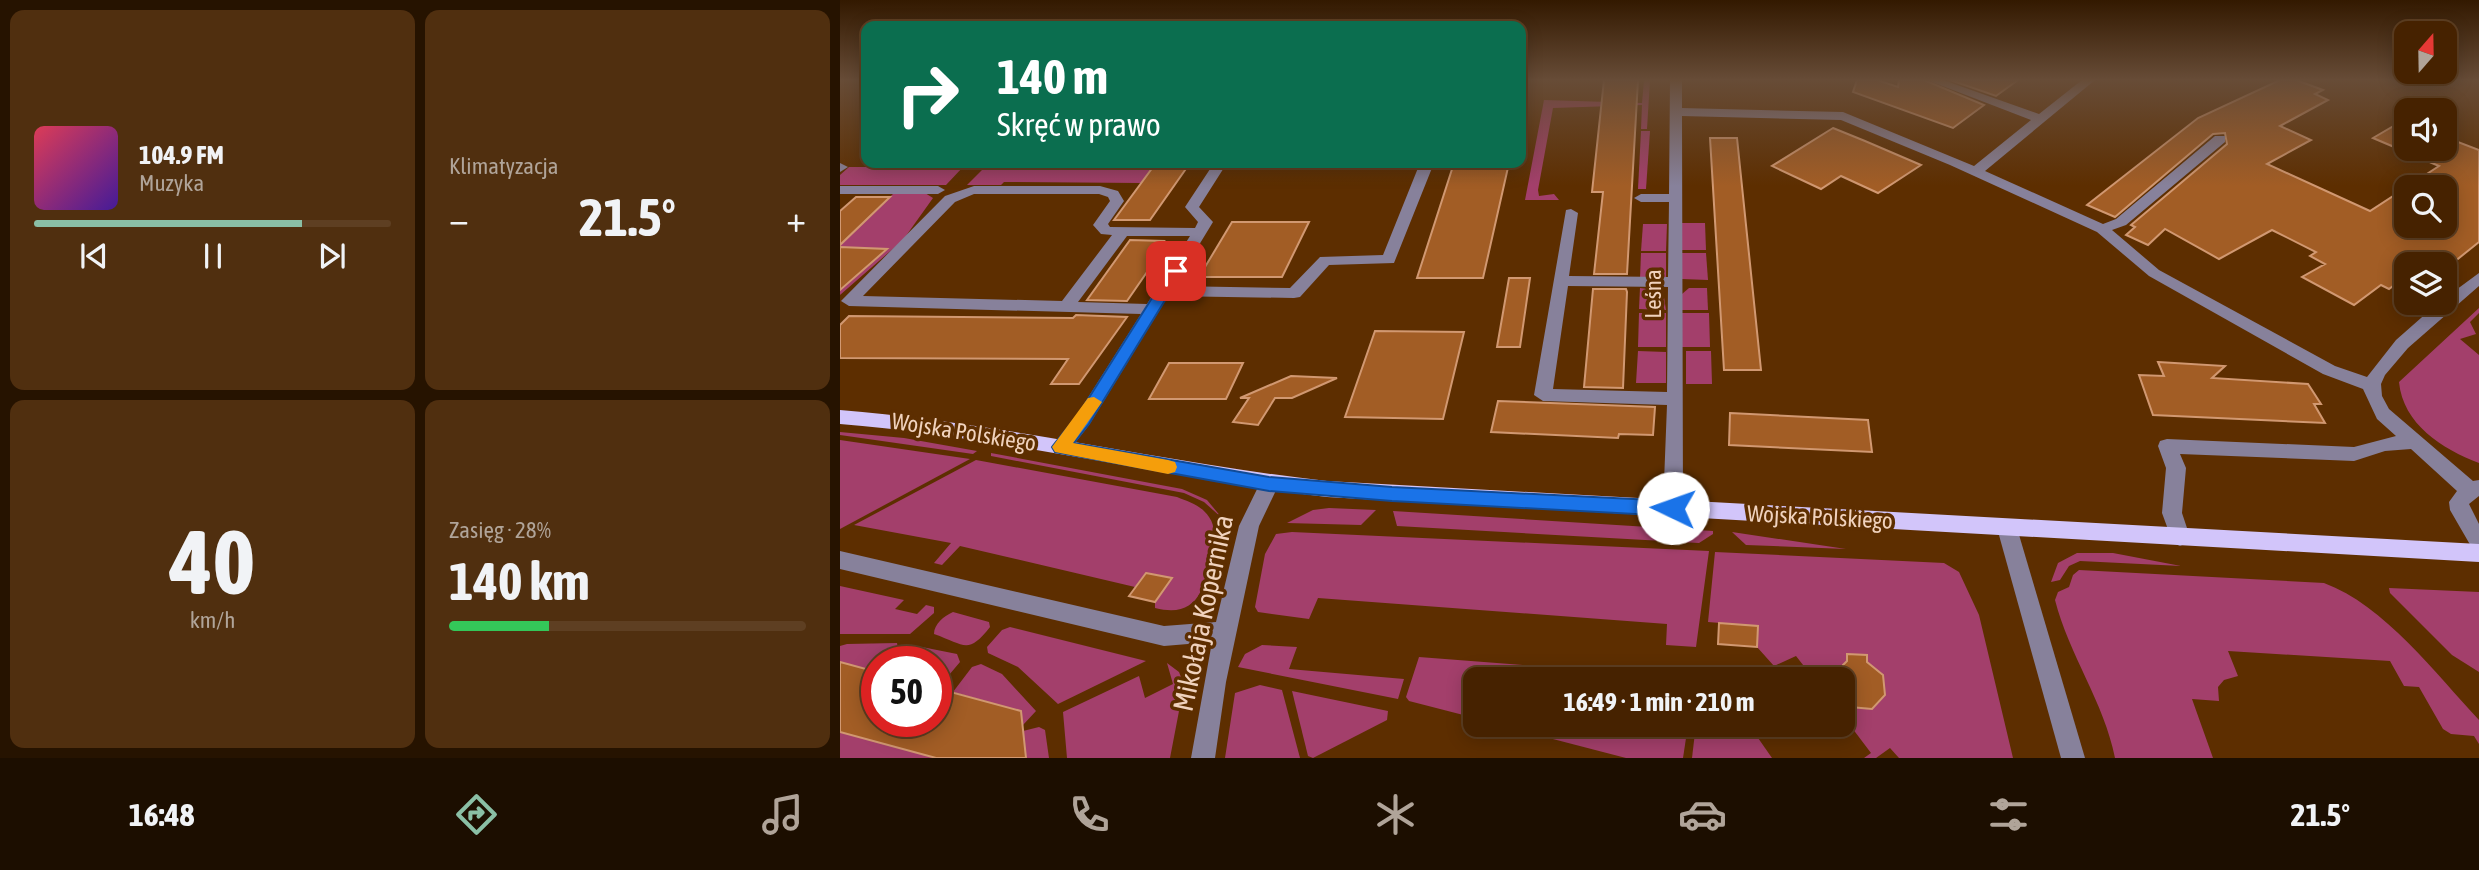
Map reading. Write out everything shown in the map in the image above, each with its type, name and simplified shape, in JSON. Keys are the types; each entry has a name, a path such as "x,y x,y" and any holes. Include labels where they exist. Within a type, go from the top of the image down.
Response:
{"main road":[{"name":"Wojska Polskiego","path":"840,417 909,422 1269,484 1392,494 2479,553"}],"street":[{"name":"Leśna","path":"1673,508 1676,399 1676,115"},
{"path":"1817,115 1843,116 1976,171 2102,229 2154,273 2329,370 2372,385"},
{"path":"2030,115 2040,119"},
{"path":"1976,171 2045,115"},
{"path":"2102,229 2121,222 2220,139"},
{"path":"1061,447 1083,420 1206,222 1192,207 1217,168"},
{"path":"1164,291 1294,292 1325,260 1389,260 1425,168"},
{"path":"840,190 939,190"},
{"path":"845,303 950,199 974,190 1100,190 1113,194 1117,201 1100,226 1106,231 1199,232"},
{"path":"1641,198 1676,198"},
{"path":"1571,213 1544,396 1676,399"},
{"path":"1066,307 1123,231"},
{"path":"2479,278 2382,363 2372,385 2377,405 2383,414 2413,442 2474,489 2459,502 2460,510 2479,542"},
{"path":"1561,281 1676,282"},
{"path":"845,303 1153,309"},
{"path":"2180,537 2172,513 2176,468 2167,446 2354,454 2385,444 2413,442"},
{"name":"Mikołaja Kopernika","path":"1203,758 1214,682 1249,526 1269,484"},
{"path":"2007,528 2021,589 2052,680 2073,758"},
{"path":"840,560 1164,636 1227,631"}],"shaded area":[{"path":"1541,115 1552,115 1538,190 1539,196 1554,194 1559,200 1525,200"},
{"path":"1642,115 1648,115 1647,129 1641,129"},
{"path":"1641,131 1650,131 1646,189 1638,189"},
{"path":"849,167 962,168 946,185 840,185 840,175"},
{"path":"984,168 1152,168 1141,183 1004,182 1001,185 967,185"},
{"path":"894,193 925,193 933,198 903,240 840,295 840,223 863,223"},
{"path":"1680,223 1705,223 1706,250 1681,250"},
{"path":"1643,224 1667,224 1666,251 1641,251"},
{"path":"1641,253 1666,253 1666,279 1640,279"},
{"path":"1681,253 1706,253 1708,280 1682,279"},
{"path":"1640,288 1663,291 1666,310 1639,309"},
{"path":"1689,288 1707,288 1708,310 1682,310 1682,294"},
{"path":"2479,308 2479,313 2470,322 2476,334 2460,339 2479,355 2479,463 2438,442 2416,422 2402,397 2399,382"},
{"path":"1639,313 1666,313 1666,347 1638,347"},
{"path":"1682,313 1709,313 1710,347 1682,347"},
{"path":"1638,351 1666,352 1666,383 1636,383"},
{"path":"1686,351 1711,351 1712,384 1686,384"},
{"path":"840,432 904,438 977,451 973,454 840,435"},
{"path":"840,440 970,459 840,529"},
{"path":"991,453 1182,489 1207,500 1222,518 1204,502 1184,493 991,456"},
{"path":"976,460 1177,497 1199,507 1211,521 1214,535 1206,578 1197,598 1181,609 1155,608 1155,602 1171,578 1146,573 1135,587 960,546 942,565 934,563 951,543 854,525"},
{"path":"1313,510 1376,510 1361,525 1287,523"},
{"path":"1393,511 1713,531 1713,534 1699,543 1397,526"},
{"path":"1292,532 1709,551 1696,647 1666,645 1667,624 1318,598 1309,619 1258,612 1255,607 1265,554 1276,534"},
{"path":"1732,532 1846,549 1746,545"},
{"path":"1715,552 1944,563 1959,572 1979,615 2013,758 1899,758 1890,748 1876,758 1864,758 1871,753 1855,732 1855,667 1805,667 1796,656 1774,666 1757,647 1757,626 1708,622"},
{"path":"2077,553 2113,553 2181,566 2080,561 2069,566 2060,580 2051,582 2058,563"},
{"path":"2079,570 2324,583 2367,607 2408,642 2479,720 2479,744 2474,736 2451,734 2443,729 2419,687 2404,686 2390,661 2228,651 2238,676 2224,680 2218,687 2219,701 2192,699 2213,758 2115,758 2103,717 2069,640 2055,600 2058,592 2069,587 2073,575"},
{"path":"840,586 904,600 895,609 917,614 926,605 934,607 934,613 910,634 840,634"},
{"path":"2389,588 2479,592 2479,672 2452,655 2390,593"},
{"path":"953,612 989,622 990,627 983,636 965,645 934,634 940,621"},
{"path":"1010,627 1146,661 1058,704 1018,667 988,653 987,647 1002,630"},
{"path":"897,643 898,646 861,646 861,668 840,662 840,646"},
{"path":"1262,645 1297,647 1289,669 1404,679 1398,699 1238,667 1245,654"},
{"path":"952,653 957,654 960,662 952,671"},
{"path":"1419,657 1534,666 1463,667 1463,715 1409,701 1406,697"},
{"path":"1167,663 1179,672 1184,685 1170,758 1067,758 1063,712 1139,676 1145,698 1173,684"},
{"path":"981,664 1002,674 1036,711 1023,725 986,739 1010,708 953,692 972,667"},
{"path":"1260,685 1282,690 1300,758 1225,758 1235,693"},
{"path":"1292,691 1388,711 1387,720 1313,758 1308,756"},
{"path":"1039,727 1045,730 1049,758 1026,758 1023,731"},
{"path":"840,732 935,758 840,758"},
{"path":"1545,737 1686,737 1683,758 1626,758"},
{"path":"1694,737 1757,737 1772,758 1692,758"}],"building":[{"path":"1600,115 1636,115 1627,274 1594,274 1603,192 1592,192"},
{"path":"1918,115 1970,115 1953,128"},
{"path":"2204,115 2300,115 2280,126 2311,140 2267,164 2370,211 2394,196 2394,238 2457,238 2457,175 2425,175 2439,166 2427,161 2457,161 2457,142 2479,150 2479,242 2457,260 2457,252 2394,252 2394,285 2389,289 2381,285 2354,305 2302,277 2325,264 2310,256 2316,252 2272,230 2219,259 2165,229 2148,245 2126,235 2135,227 2131,225 2227,144 2225,133 2213,134 2115,217 2087,205"},
{"path":"2394,126 2394,147 2373,138"},
{"path":"1833,128 1921,165 1878,193 1841,176 1821,189 1772,166"},
{"path":"1710,138 1737,138 1761,370 1724,370"},
{"path":"1152,168 1186,168 1150,220 1114,220"},
{"path":"1452,168 1508,168 1483,278 1417,278"},
{"path":"856,197 890,197 840,245 840,211"},
{"path":"1232,222 1309,222 1282,277 1199,277"},
{"path":"1130,240 1164,241 1161,246 1165,246 1127,301 1087,300"},
{"path":"840,247 887,249 840,290"},
{"path":"1509,278 1530,278 1520,347 1497,347"},
{"path":"1593,289 1626,289 1627,292 1623,388 1584,387"},
{"path":"1076,315 1127,317 1079,384 1051,384 1068,359 840,358 840,325 849,316 1073,318"},
{"path":"1375,331 1464,332 1443,419 1345,417"},
{"path":"2158,362 2225,366 2212,378 2308,384 2321,404 2314,404 2325,423 2153,415 2139,375 2164,376"},
{"path":"1169,363 1243,363 1226,399 1149,399"},
{"path":"1291,376 1337,378 1292,398 1275,398 1258,425 1233,422 1249,398 1240,398"},
{"path":"1498,401 1655,407 1653,435 1619,434 1618,438 1491,432"},
{"path":"1730,413 1868,420 1872,452 1729,445"},
{"path":"1146,573 1172,578 1155,602 1129,596"},
{"path":"1719,623 1758,626 1757,647 1718,644"},
{"path":"1847,654 1867,655 1867,662 1883,675 1885,695 1872,709 1855,707 1855,667 1843,667"},
{"path":"840,662 861,668 861,737 952,737 952,692 1021,711 1026,758 936,758 840,732"}],"slow traffic":[{"path":"1094,402 1061,447 1168,467"}],"route":[{"path":"1176,271 1083,420 1061,447 1269,484 1392,494 1673,508"}]}
